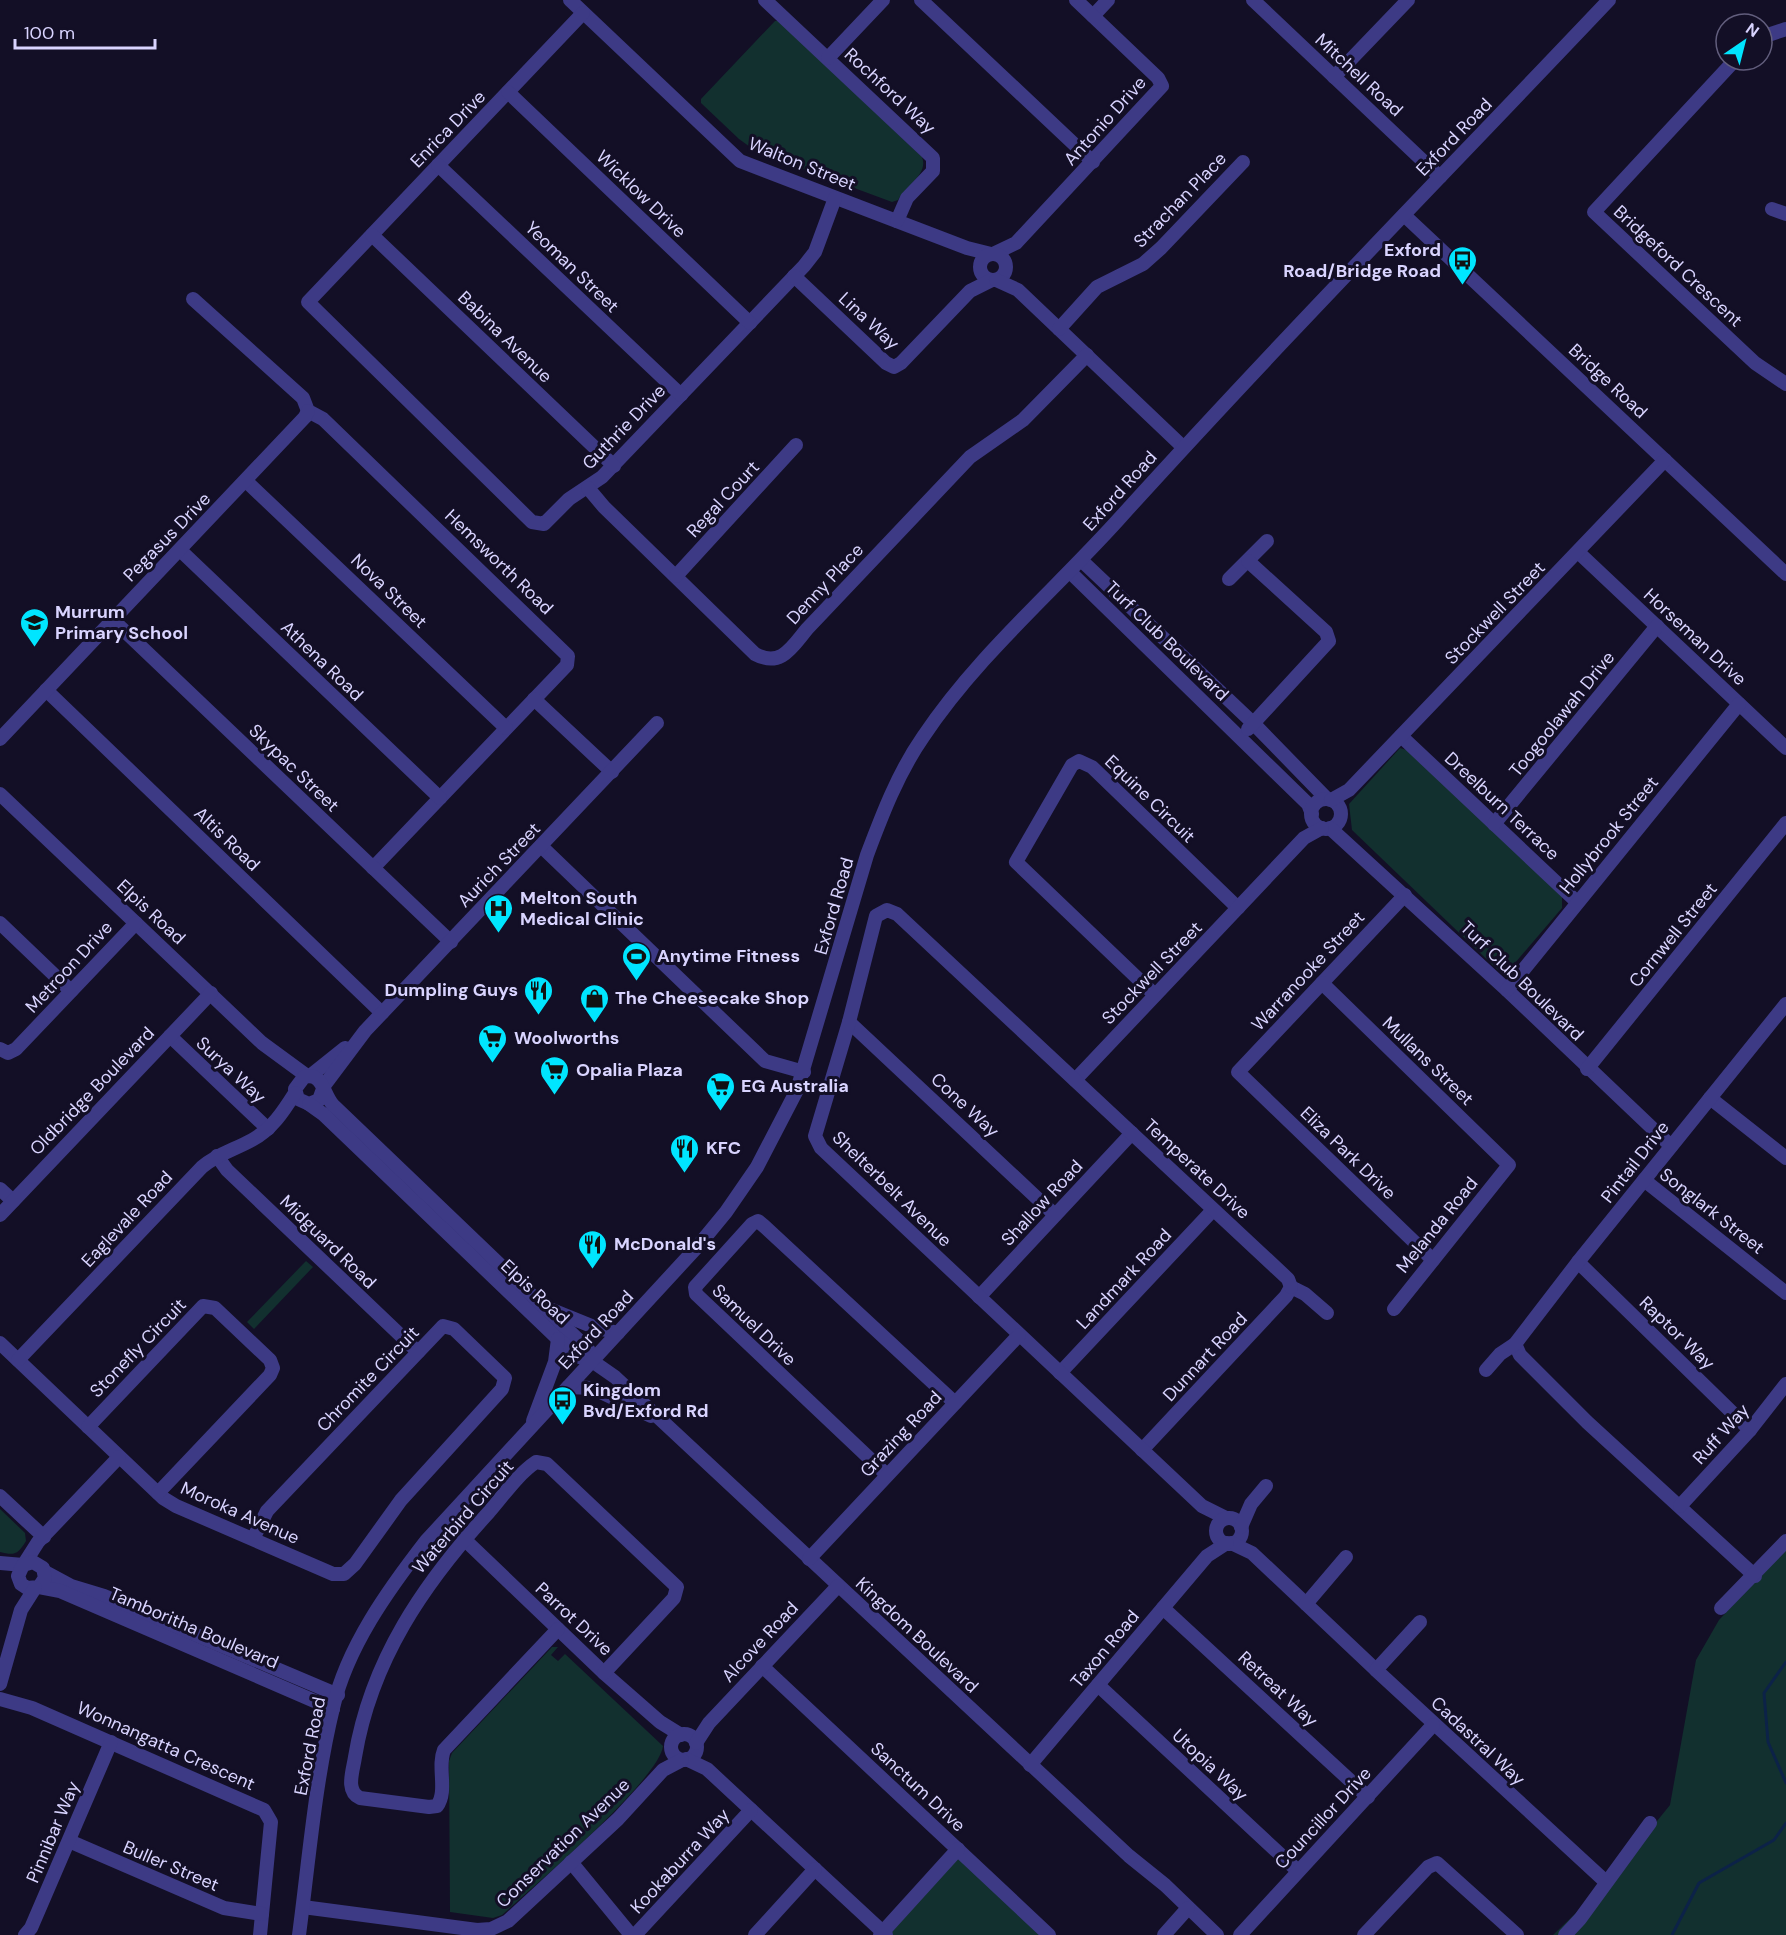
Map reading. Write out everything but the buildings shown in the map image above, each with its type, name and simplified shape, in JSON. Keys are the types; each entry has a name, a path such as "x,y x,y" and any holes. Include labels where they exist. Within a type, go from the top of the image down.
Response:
{"street":[{"name":"Walton Street","path":"570,0 740,161 967,248 993,253"},
{"name":"Rochford Way","path":"765,0 933,158 933,171 908,198 897,221"},
{"path":"828,58 883,0"},
{"path":"921,0 1093,162"},
{"name":"Antonio Drive","path":"1007,266 1016,243 1162,86 1158,78 1076,0"},
{"path":"1093,16 1108,0"},
{"name":"Mitchell Road","path":"1253,0 1440,177"},
{"path":"1334,77 1408,0"},
{"name":"Exford Road","path":"299,1935 321,1767 335,1702 362,1637 399,1576 426,1541 726,1212 779,1128 804,1072 867,855 880,820 906,766 939,714 1002,639 1082,560 1183,447 1609,0"},
{"name":"Enrica Drive","path":"338,270 583,13"},
{"name":"Bridgeford Crescent","path":"1724,72 1594,212 1755,363 1786,384"},
{"name":"Wicklow Drive","path":"508,92 750,323"},
{"name":"Strachan Place","path":"1059,329 1097,287 1143,264 1161,248 1243,162"},
{"name":"Yeoman Street","path":"438,165 681,395"},
{"name":"Guthrie Drive","path":"338,270 308,302 532,522 544,524 569,500 588,488 614,466 794,276 815,252 835,198"},
{"path":"1772,209 1786,214"},
{"name":"Bridge Road","path":"1404,215 1786,574"},
{"name":"Babina Avenue","path":"372,235 614,466"},
{"name":"Antonio Drive","path":"993,253 1016,243"},
{"path":"967,248 984,277 1018,290 1183,447"},
{"path":"980,267 983,258 993,253 1003,257 1018,290"},
{"path":"994,280 1003,276 1007,266"},
{"name":"Lina Way","path":"794,276 886,363 894,367 901,363 970,291 980,267"},
{"name":"Lina Way","path":"970,291 994,280"},
{"name":"Hemsworth Road","path":"193,299 303,398 308,411 323,419 568,656 567,665 373,868"},
{"name":"Denny Place","path":"588,488 604,507 755,654 770,660 783,657 970,457 1023,420 1087,356"},
{"name":"Pegasus Drive","path":"0,739 246,481 308,411"},
{"name":"Regal Court","path":"676,576 796,446"},
{"name":"Stockwell Street","path":"1075,1080 1304,838 1326,820 1349,790 1665,460"},
{"name":"Nova Street","path":"246,481 506,728"},
{"path":"1230,579 1267,541"},
{"name":"Athena Road","path":"180,550 440,798"},
{"name":"Horseman Drive","path":"1578,552 1786,748"},
{"name":"Turf Club Boulevard","path":"1082,560 1329,800 1326,820"},
{"path":"1240,737 1329,641 1326,632 1248,561"},
{"name":"Turf Club Boulevard","path":"1070,572 1308,804 1671,1146"},
{"name":"Skypac Street","path":"113,620 451,942"},
{"name":"Toogoolawah Drive","path":"1494,824 1657,626"},
{"name":"Altis Road","path":"46,690 382,1013"},
{"path":"534,699 612,772"},
{"name":"Hollybrook Street","path":"1507,990 1739,704"},
{"name":"Aurich Street","path":"323,1088 365,1031 657,723"},
{"name":"Dreelburn Terrace","path":"1401,736 1577,902"},
{"name":"Equine Circuit","path":"1155,995 1016,862 1072,765 1079,761 1092,767 1238,908"},
{"name":"Stockwell Street","path":"1326,820 1318,802 1329,800 1349,790"},
{"name":"Elpis Road","path":"0,794 277,1056 308,1076"},
{"name":"Cornwell Street","path":"1587,1069 1786,824"},
{"path":"541,846 765,1061 804,1072"},
{"name":"Warranooke Street","path":"1238,1072 1405,895"},
{"name":"Shelterbelt Avenue","path":"1075,1080 897,914 887,910 876,916 849,1022 815,1136 821,1148 1202,1506 1216,1531"},
{"path":"0,923 71,991"},
{"name":"Metroon Drive","path":"0,1049 8,1053 16,1049 136,923"},
{"name":"Mullans Street","path":"1322,983 1509,1164"},
{"name":"Oldbridge Boulevard","path":"0,1215 211,993"},
{"name":"Pintail Drive","path":"1486,1370 1500,1354 1515,1344 1578,1262 1786,1004"},
{"name":"Cone Way","path":"849,1022 1055,1215"},
{"name":"Aurich Street","path":"308,1076 365,1031"},
{"name":"Surya Way","path":"170,1036 272,1126"},
{"name":"Elpis Road","path":"277,1056 295,1091"},
{"name":"Eliza Park Drive","path":"1238,1072 1432,1260"},
{"path":"308,1076 318,1079 323,1088 319,1100 307,1104 298,1100 295,1091 297,1082 308,1076"},
{"name":"Temperate Drive","path":"1075,1080 1287,1279 1291,1287 1305,1294 1327,1312"},
{"name":"Elpis Road","path":"323,1088 333,1105 588,1349 592,1361"},
{"name":"Eaglevale Road","path":"272,1126 295,1091"},
{"path":"1710,1098 1786,1158"},
{"name":"Elpis Road","path":"307,1104 323,1114 558,1339 579,1357 592,1361"},
{"name":"Eaglevale Road","path":"18,1360 196,1173 217,1156 252,1140 307,1104"},
{"name":"Shallow Road","path":"978,1297 1132,1133"},
{"name":"Midguard Road","path":"217,1156 227,1170 418,1352"},
{"name":"Melanda Road","path":"1394,1309 1509,1164"},
{"name":"Songlark Street","path":"1644,1180 1786,1293"},
{"path":"0,1189 13,1201"},
{"name":"Landmark Road","path":"1060,1373 1214,1210"},
{"name":"Samuel Drive","path":"887,1475 699,1299 695,1287 758,1221 955,1403"},
{"name":"Raptor Way","path":"1578,1262 1750,1430"},
{"name":"Dunnart Road","path":"1142,1450 1286,1296 1291,1287"},
{"name":"Stonefly Circuit","path":"88,1427 207,1305 215,1308 270,1360 273,1368 270,1375 158,1493"},
{"path":"542,1306 581,1323 618,1333"},
{"name":"Chromite Circuit","path":"253,1539 267,1511 439,1329 451,1327 501,1374 504,1385 392,1512 355,1564 344,1574"},
{"name":"Grazing Road","path":"809,1559 1019,1335"},
{"path":"530,1429 555,1362 558,1339"},
{"name":"Moroka Avenue","path":"0,1343 158,1493 176,1506 333,1574 344,1574"},
{"path":"1515,1344 1520,1355 1587,1422 1755,1576"},
{"name":"Kingdom Boulevard","path":"592,1361 615,1377 1030,1765 1217,1935"},
{"name":"Ruff Way","path":"1680,1506 1750,1430 1786,1384"},
{"path":"568,1387 592,1388 661,1420"},
{"path":"0,1683 21,1610 18,1572 31,1549 120,1457"},
{"name":"Waterbird Circuit","path":"558,1629 444,1750 441,1758 441,1797 437,1806 429,1808 356,1797 351,1786 356,1749 378,1675 411,1608 464,1539 531,1465 543,1462 673,1582 677,1591 674,1598 604,1673"},
{"path":"1207,1556 1237,1540 1251,1504 1266,1486"},
{"path":"0,1496 44,1537"},
{"path":"1207,1556 1219,1522 1251,1504"},
{"name":"Shelterbelt Avenue","path":"1202,1506 1228,1518"},
{"path":"1228,1518 1235,1520 1252,1553"},
{"path":"1216,1531 1220,1540 1252,1553 1376,1670 1420,1622"},
{"path":"21,1610 37,1587 44,1582 42,1568 44,1537"},
{"name":"Parrot Drive","path":"464,1539 604,1673 660,1722 690,1740 707,1769 883,1934"},
{"path":"1721,1608 1755,1576 1786,1541"},
{"name":"Taxon Road","path":"1030,1765 1207,1556"},
{"path":"1306,1604 1346,1557"},
{"name":"Tamboritha Boulevard","path":"0,1563 33,1562 71,1586 104,1596 335,1702"},
{"name":"Tamboritha Boulevard","path":"0,1569 27,1588 37,1587 80,1599 335,1702"},
{"name":"Alcove Road","path":"690,1740 709,1723 837,1586"},
{"name":"Retreat Way","path":"1163,1608 1368,1797"},
{"name":"Sanctum Drive","path":"762,1666 1049,1935"},
{"name":"Cadastral Way","path":"1376,1670 1433,1725 1606,1882"},
{"name":"Utopia Way","path":"1098,1685 1298,1871"},
{"name":"Wonnangatta Crescent","path":"0,1699 32,1707 254,1804 268,1814 271,1822 260,1935"},
{"name":"Parrot Drive","path":"660,1722 671,1747"},
{"name":"Councillor Drive","path":"1240,1935 1433,1725"},
{"path":"675,1738 690,1740 693,1756 684,1760 675,1756 671,1747 675,1738"},
{"name":"Pinnibar Way","path":"27,1934 111,1742"},
{"name":"Conservation Avenue","path":"663,1770 671,1747"},
{"name":"Parrot Drive","path":"684,1760 707,1769"},
{"name":"Conservation Avenue","path":"303,1907 477,1930 501,1931 618,1819 663,1770 684,1760"},
{"name":"Kookaburra Way","path":"633,1935 751,1810"},
{"path":"1565,1935 1580,1919 1650,1823"},
{"name":"Buller Street","path":"69,1841 224,1908 262,1914"},
{"path":"883,1934 958,1849"},
{"path":"571,1862 633,1935"},
{"path":"1364,1935 1428,1867 1437,1863 1517,1935"},
{"path":"755,1935 815,1869"},
{"path":"1164,1935 1188,1908"}],"green space":[{"path":"775,21 779,21 922,157 922,169 898,200 892,202 757,152 739,139 701,103 701,99"},
{"path":"1400,748 1410,751 1562,895 1562,908 1509,970 1501,973 1352,830 1349,804"},
{"path":"306,1261 313,1267 254,1329 247,1322"},
{"path":"0,1509 25,1533 26,1541 16,1553 0,1552"},
{"path":"1786,1549 1786,1935 1553,1935 1606,1884 1670,1805 1696,1660 1719,1620"},
{"path":"552,1647 558,1647 551,1655 558,1661 565,1654 663,1746 656,1762 618,1807 565,1859 502,1915 493,1918 450,1912 449,1761 452,1753"},
{"path":"958,1857 1044,1935 889,1935"}],"waterway":[{"path":"1786,1662 1764,1693 1768,1742 1786,1783"},
{"path":"1672,1935 1699,1883 1774,1840 1786,1823"}],"place":[{"name":"Exford Road/Bridge Road","path":"1462,286"},
{"name":"Murrum Primary School","path":"34,648"},
{"name":"Melton South Medical Clinic","path":"499,934"},
{"name":"Anytime Fitness","path":"636,982"},
{"name":"Dumpling Guys","path":"539,1016"},
{"name":"The Cheesecake Shop","path":"594,1024"},
{"name":"Woolworths","path":"493,1064"},
{"name":"Opalia Plaza","path":"555,1096"},
{"name":"EG Australia","path":"720,1112"},
{"name":"KFC","path":"685,1174"},
{"name":"McDonald's","path":"593,1270"},
{"name":"Kingdom Bvd/Exford Rd","path":"562,1426"}]}
